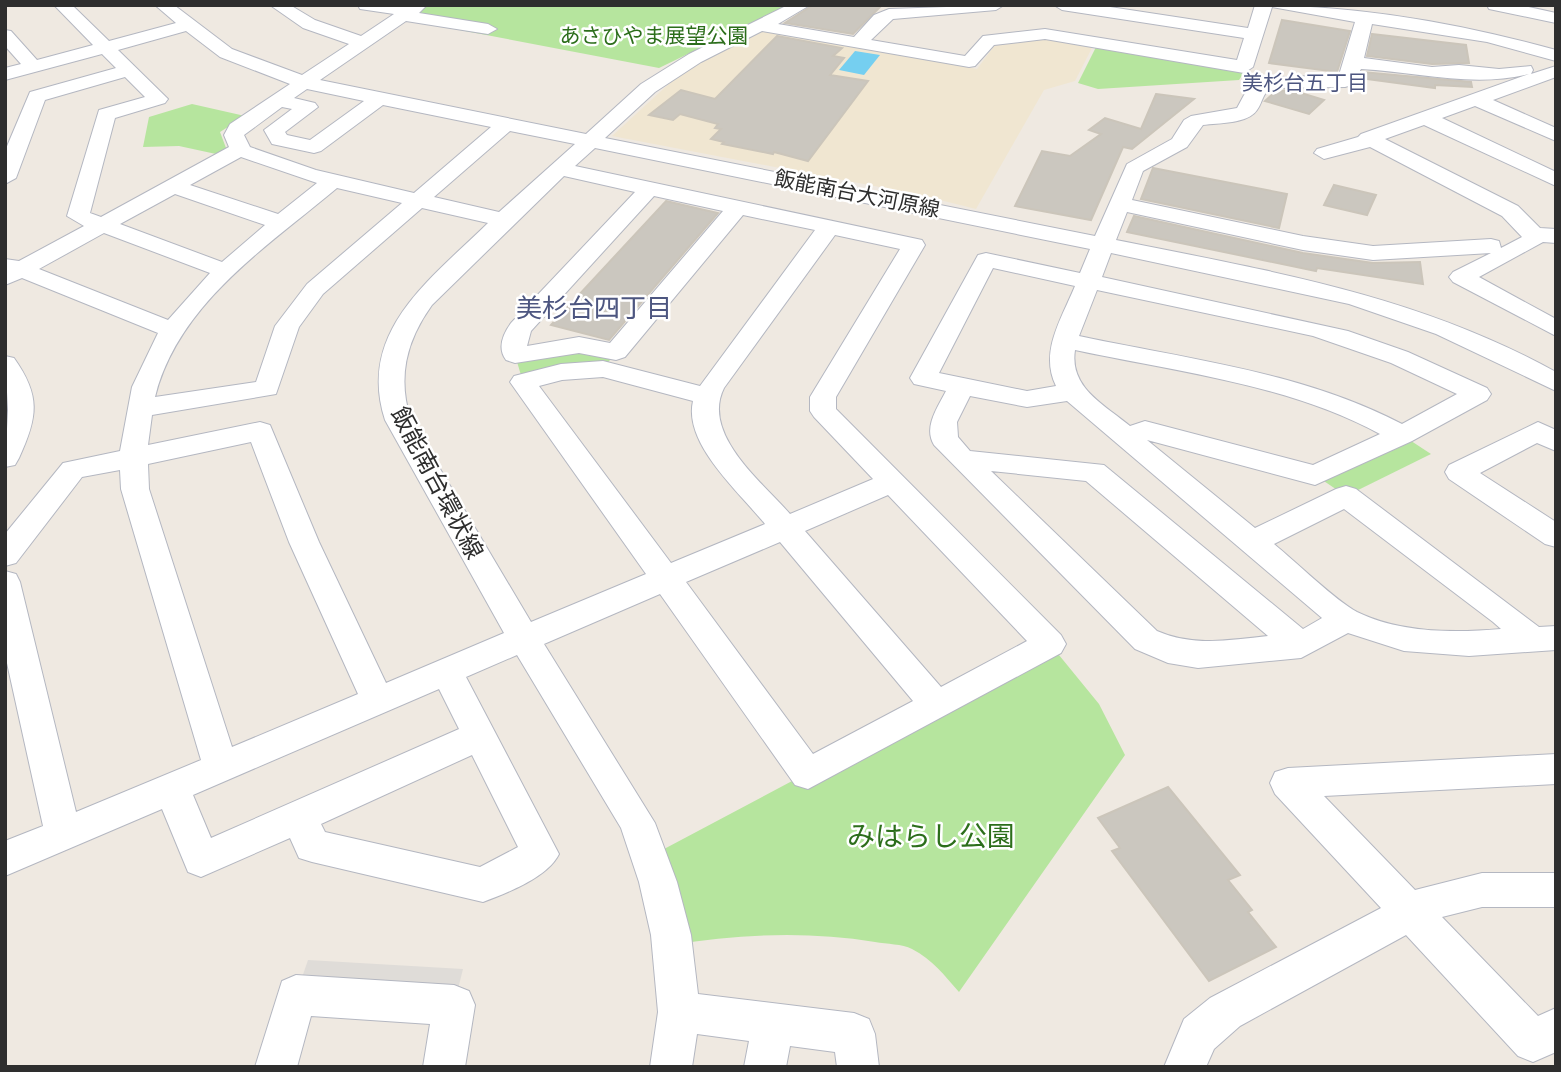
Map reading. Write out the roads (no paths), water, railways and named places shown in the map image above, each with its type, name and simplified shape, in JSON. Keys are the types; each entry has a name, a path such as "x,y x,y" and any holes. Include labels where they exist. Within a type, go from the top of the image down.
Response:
{"street":[{"path":"62,5 158,99 106,114 78,216 226,271"},
{"name":"飯能南台大河原線","path":"163,5 187,26 226,53 305,83 1327,290 1382,305 1472,339 1556,383"},
{"path":"278,5 309,24 364,44"},
{"path":"366,5 412,11 488,29"},
{"name":"飯能南台環状線","path":"671,1067 679,1012 671,935 658,882 637,823 523,637 398,420 391,399 390,378 395,349 406,323 423,300 504,219 559,169 661,78 695,58 802,5"},
{"path":"858,43 889,14 996,5"},
{"path":"1062,5 1255,34"},
{"path":"761,26 970,62 989,40 1045,34 1244,67 1264,5"},
{"path":"1279,5 1489,37 1556,56"},
{"path":"1495,5 1556,18"},
{"path":"239,150 234,132 412,11"},
{"path":"1365,18 1354,62 1345,81 1268,82 1257,88 1248,109 1243,113 1191,124 1185,139 1134,168 1060,353 1060,372 1072,392 1345,620 1404,639 1469,645 1544,639"},
{"path":"5,74 187,26"},
{"path":"9,44 33,66"},
{"path":"1354,62 1432,73 1541,73"},
{"path":"8,166 37,96 128,70"},
{"path":"1541,73 1556,94"},
{"path":"1541,73 1368,138 1510,211 1545,235"},
{"path":"278,100 307,107 274,130 279,140 314,147 380,98"},
{"path":"1475,99 1556,135"},
{"path":"1425,118 1556,180"},
{"path":"140,408 267,388 286,326 314,289 506,124"},
{"path":"1324,153 1373,140"},
{"path":"11,270 239,150 332,181 504,219"},
{"path":"559,169 914,245 822,403 823,411 890,483 1051,644 808,774 523,382 561,372 603,369 707,396"},
{"path":"221,766 135,489 132,457 140,408 151,368 172,330 226,271 332,181"},
{"path":"172,186 282,223"},
{"path":"650,188 520,328 514,340 515,355 579,345 616,352 738,207"},
{"path":"1120,204 1303,243 1373,253 1491,246"},
{"path":"830,227 707,396 704,425 713,443 937,706"},
{"path":"1545,235 1461,277 1553,324"},
{"path":"1072,392 1027,399 923,378 986,260 1089,280 1365,343 1415,363 1478,394 1402,435 1315,475 1145,430 1128,438"},
{"path":"11,270 172,330"},
{"path":"1065,340 1300,391 1359,412 1402,435"},
{"path":"5,364 16,377 23,404 17,433 5,458"},
{"path":"962,386 944,422 944,439 1146,640 1168,650 1198,654 1301,646 1345,620"},
{"path":"5,555 73,470 260,431 304,541 377,700"},
{"path":"1556,442 1538,431 1459,472 1556,537"},
{"path":"962,459 1094,472 1301,646"},
{"path":"5,859 890,483"},
{"path":"1250,543 1346,496 1504,614 1544,639"},
{"path":"5,582 13,661 64,834"},
{"path":"299,816 312,846 483,885 540,855 446,670"},
{"path":"172,788 201,860 479,736"},
{"path":"1556,769 1288,783 1533,1041 1556,1029"},
{"path":"1185,1067 1199,1034 1225,1012 1428,903 1482,890 1556,890"},
{"path":"276,1067 296,995 454,1005 444,1067"},
{"path":"679,1012 854,1034 858,1067"},
{"path":"765,1067 773,1024"}],"water":[{"path":"855,51 880,55 864,75 839,70"}],"district":[{"name":"美杉台五丁目","path":"1305,83"},
{"name":"美杉台四丁目","path":"594,308"}],"park label":[{"name":"あさひやま展望公園","path":"654,36"},
{"name":"みはらし公園","path":"931,836"}]}
